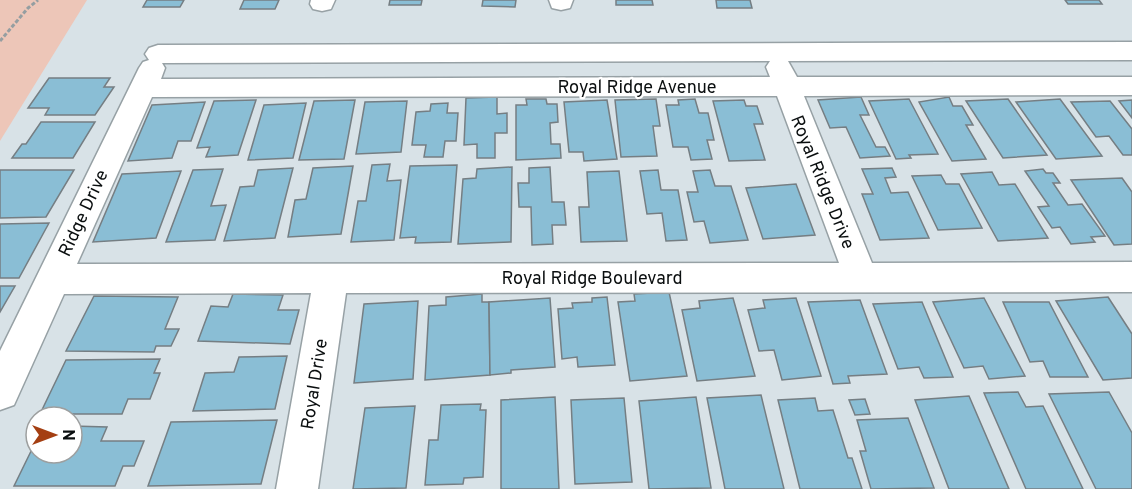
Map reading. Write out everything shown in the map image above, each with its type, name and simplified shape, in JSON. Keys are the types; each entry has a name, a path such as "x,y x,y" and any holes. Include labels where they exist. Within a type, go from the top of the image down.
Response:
{"street":[{"name":"Ridge Drive","path":"0,392 163,44 509,53"},
{"path":"507,87 509,53 1132,51"},
{"name":"Royal Ridge Drive","path":"775,52 785,87 861,277"},
{"name":"Royal Ridge Avenue","path":"143,88 1132,86"},
{"name":"Royal Ridge Boulevard","path":"52,279 1132,277"},
{"name":"Royal Drive","path":"297,489 331,278"}],"path":[{"path":"0,41 38,0"}],"shaded area":[{"path":"0,0 87,0 0,141"}],"building":[{"path":"147,0 184,0 180,7 143,7"},
{"path":"244,0 279,0 275,9 240,9"},
{"path":"390,0 422,0 421,5 389,5"},
{"path":"483,0 516,0 515,7 482,6"},
{"path":"616,0 652,0 653,5 616,5"},
{"path":"716,0 750,0 752,8 717,8"},
{"path":"1065,0 1099,0 1102,4 1068,4"},
{"path":"49,78 110,78 104,87 114,87 95,115 45,115 49,108 28,108"},
{"path":"497,97 497,114 507,113 507,133 495,133 495,158 477,158 477,144 464,145 466,98"},
{"path":"861,97 869,115 860,115 876,147 885,147 890,156 860,158 846,127 830,128 818,100"},
{"path":"949,97 953,106 962,106 973,125 966,125 986,159 952,161 919,102"},
{"path":"526,99 546,99 547,104 557,104 558,122 550,123 551,144 560,144 561,158 516,160 516,105 527,105"},
{"path":"656,99 660,126 653,126 657,156 621,157 615,100"},
{"path":"695,99 699,113 708,113 714,140 707,140 712,159 691,160 688,147 673,147 666,105 679,105 678,100"},
{"path":"909,99 938,154 909,155 911,158 896,159 869,101"},
{"path":"1008,99 1047,155 1003,158 966,101"},
{"path":"1060,99 1102,156 1056,159 1016,102"},
{"path":"256,100 238,155 206,157 210,147 197,148 214,101"},
{"path":"355,100 344,159 299,160 314,101"},
{"path":"607,100 617,159 584,161 583,152 569,152 564,102"},
{"path":"744,100 746,106 757,106 763,124 754,124 765,160 729,161 713,101"},
{"path":"1132,100 1132,118 1119,101"},
{"path":"407,101 401,152 356,154 365,102"},
{"path":"1110,101 1132,129 1132,155 1123,155 1109,136 1096,137 1071,102"},
{"path":"205,102 191,141 178,141 172,158 128,161 152,105"},
{"path":"306,103 293,158 248,160 264,105"},
{"path":"448,103 447,113 458,113 456,141 445,141 443,157 424,157 426,145 412,145 416,112 430,111 431,104"},
{"path":"41,122 95,122 73,158 12,158 22,144 26,144"},
{"path":"390,164 387,181 401,180 394,240 351,242 358,201 366,201 372,165"},
{"path":"457,165 451,242 415,243 416,237 400,238 410,166"},
{"path":"353,166 341,234 288,237 295,200 306,199 313,168"},
{"path":"512,167 511,242 458,244 463,179 476,178 477,169"},
{"path":"550,167 552,202 564,202 566,225 552,225 553,244 532,245 531,207 519,207 518,183 529,183 529,168"},
{"path":"293,168 275,238 224,241 240,187 254,186 258,170"},
{"path":"892,168 896,177 885,178 891,193 908,192 929,238 880,240 862,194 873,194 862,169"},
{"path":"223,169 211,206 226,205 215,240 166,242 193,170"},
{"path":"1043,169 1046,173 1053,173 1060,183 1053,183 1068,205 1082,204 1105,236 1091,237 1095,242 1071,244 1060,227 1052,228 1038,207 1049,206 1025,171"},
{"path":"0,170 74,170 46,217 0,218"},
{"path":"658,170 661,190 678,190 687,240 666,241 662,213 647,214 640,171"},
{"path":"710,170 715,186 731,186 748,240 710,243 704,221 694,222 687,192 698,192 693,171"},
{"path":"181,171 156,238 93,242 122,174"},
{"path":"619,171 627,241 581,242 579,207 589,207 587,172"},
{"path":"992,172 999,185 1015,184 1048,238 998,241 961,174"},
{"path":"941,175 946,184 959,184 982,228 938,230 912,176"},
{"path":"1122,178 1132,192 1132,244 1114,245 1071,180"},
{"path":"796,184 815,235 763,239 746,188"},
{"path":"49,223 19,278 0,278 0,224"},
{"path":"0,286 15,286 0,312"},
{"path":"669,292 687,376 630,381 618,302 635,301 634,294"},
{"path":"233,294 283,295 278,310 299,310 290,344 198,341 211,306 228,307"},
{"path":"482,294 482,302 489,302 490,375 425,380 429,306 446,305 446,297"},
{"path":"94,296 178,297 165,329 179,329 171,346 156,346 154,352 66,351"},
{"path":"607,297 615,365 578,367 577,357 562,359 558,309 573,308 572,303 592,302 592,298"},
{"path":"1108,297 1132,334 1132,378 1103,380 1056,301"},
{"path":"550,298 555,367 511,370 511,373 490,375 489,302"},
{"path":"733,298 755,376 697,381 682,310 700,308 699,301"},
{"path":"796,298 821,376 782,380 774,350 759,351 748,310 765,308 763,300"},
{"path":"984,298 1025,376 989,379 983,366 964,368 933,302"},
{"path":"860,300 887,374 848,376 850,383 833,384 808,302"},
{"path":"418,301 413,379 354,383 364,304"},
{"path":"922,302 953,377 924,378 919,367 898,369 873,304"},
{"path":"1003,302 1049,302 1088,377 1050,377 1043,361 1030,362"},
{"path":"287,356 275,409 193,411 205,373 234,372 239,357"},
{"path":"160,359 154,373 160,373 150,399 128,399 122,414 84,414 84,405 44,405 66,360"},
{"path":"1018,392 1026,407 1043,406 1083,489 1026,489 984,393"},
{"path":"1109,392 1132,433 1132,489 1096,489 1049,394"},
{"path":"761,395 784,489 725,489 707,398"},
{"path":"969,396 1009,489 949,489 915,400"},
{"path":"555,397 559,489 501,489 501,400"},
{"path":"696,397 711,488 649,489 639,401"},
{"path":"624,398 632,482 575,484 571,400"},
{"path":"815,398 818,411 833,410 848,458 852,458 862,489 800,489 778,400"},
{"path":"865,399 870,414 855,415 849,400"},
{"path":"481,404 480,410 486,410 483,477 464,478 463,484 425,485 429,440 438,440 441,405"},
{"path":"415,406 406,488 353,489 365,408"},
{"path":"908,418 934,488 871,489 860,451 866,451 857,420"},
{"path":"277,420 261,484 148,486 171,422"},
{"path":"84,426 107,427 101,441 144,441 134,466 123,466 115,486 14,486 24,465 84,465"}]}
